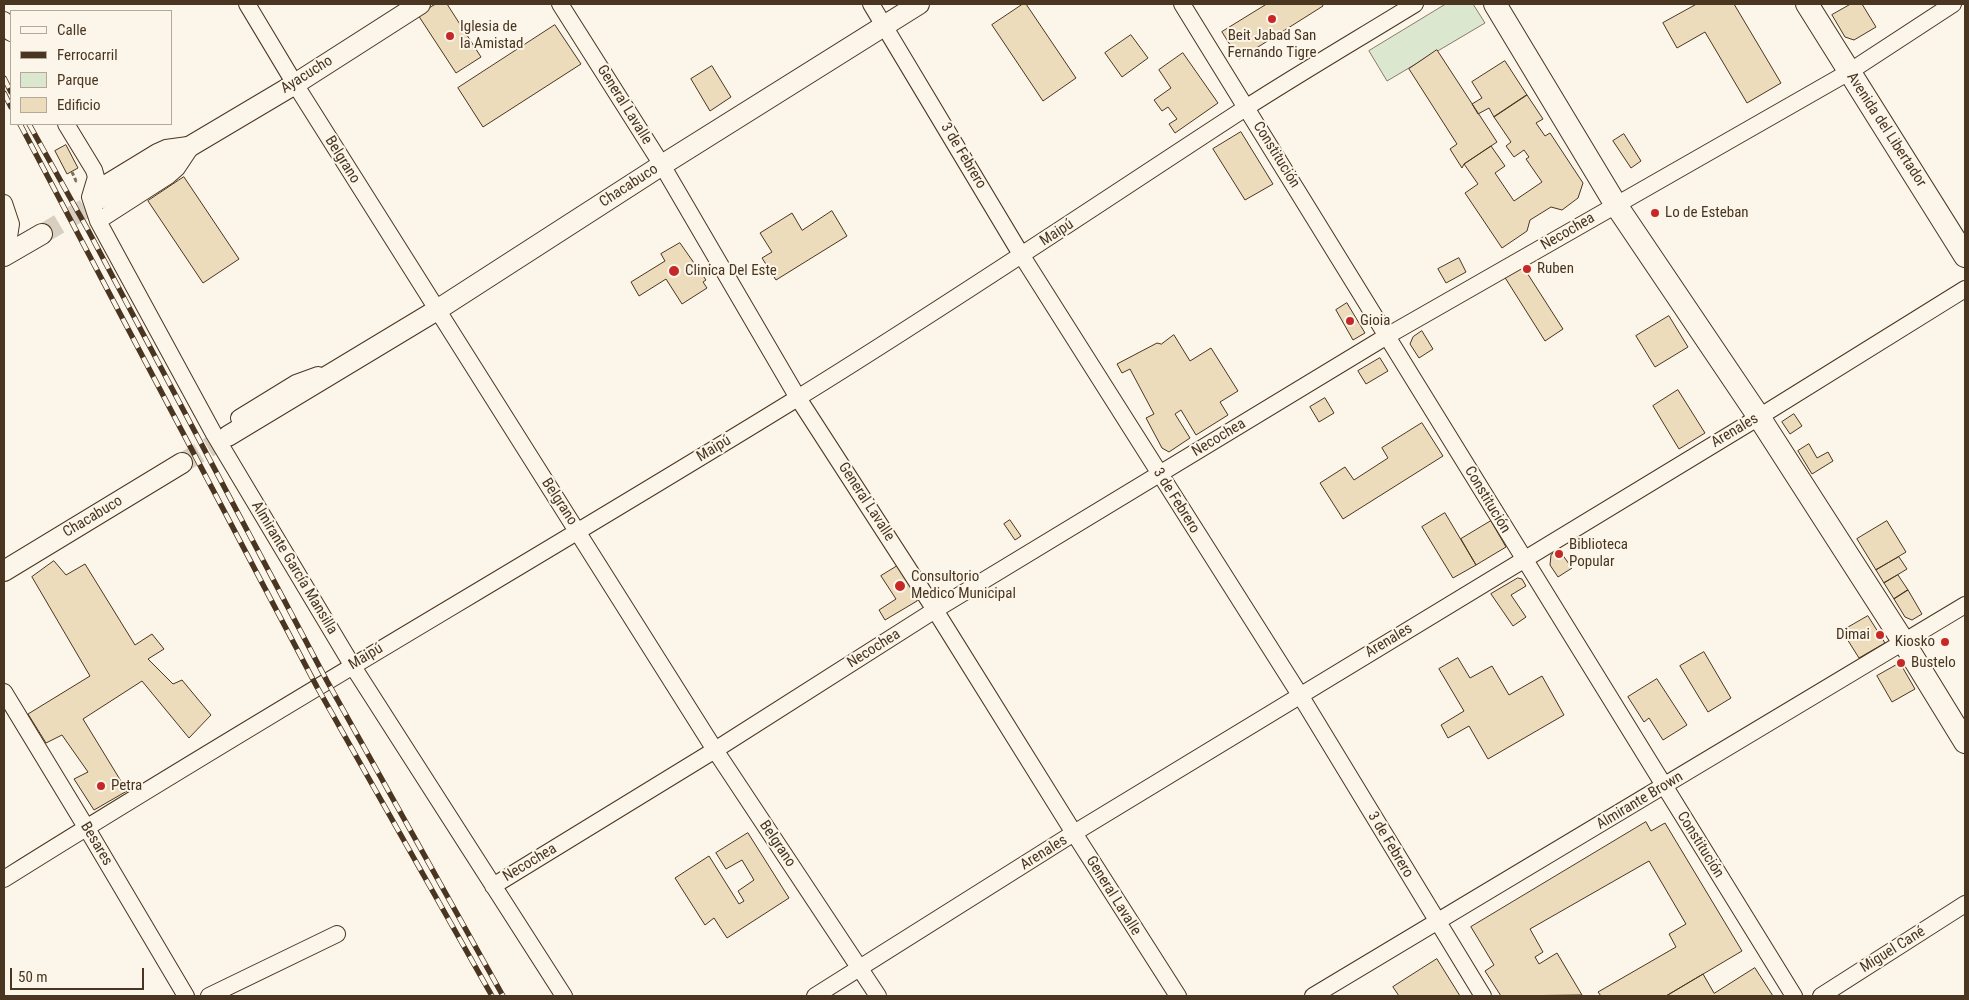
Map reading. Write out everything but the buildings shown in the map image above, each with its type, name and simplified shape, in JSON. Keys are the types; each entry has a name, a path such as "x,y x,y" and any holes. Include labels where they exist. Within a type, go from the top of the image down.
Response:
{"main road":[{"path":"1495,4 1616,205 1759,417 1904,641 1965,742"},
{"name":"Avenida del Libertador","path":"1807,4 1965,256"}],"street":[{"name":"Belgrano","path":"247,4 294,84 715,750 878,996"},
{"name":"Ayacucho","path":"98,221 168,176 177,168 193,144 294,84 420,4"},
{"name":"General Lavalle","path":"560,4 662,165 798,398 936,610 1074,833 1178,996"},
{"name":"3 de Febrero","path":"872,4 1022,256 1300,695 1483,996"},
{"name":"Chacabuco","path":"221,435 339,369 437,310 662,165 920,4"},
{"name":"Constitución","path":"1182,4 1523,560 1794,996"},
{"name":"Maipú","path":"4,879 352,665 578,532 798,398 1022,256 1247,108 1414,4"},
{"name":"Necochea","path":"493,886 715,750 936,610 1387,336 1849,72 1953,4"},
{"path":"4,20 10,31"},
{"name":"Almirante García Mansilla","path":"67,125 94,170 98,195 91,203 98,221 352,665 564,996"},
{"path":"98,195 193,144"},
{"path":"4,203 11,224 9,237 4,239"},
{"path":"4,256 42,234"},
{"name":"Arenales","path":"815,996 861,969 1074,833 1759,417 1965,289"},
{"name":"Chacabuco","path":"4,571 182,463"},
{"name":"Almirante Brown","path":"1313,996 1965,605"},
{"name":"Besares","path":"4,692 186,996"},
{"name":"Miguel Cané","path":"1821,996 1965,904"},
{"path":"210,996 337,934"}],"path":[{"path":"72,172 76,181"}],"green space":[{"path":"1446,4 1473,4 1485,23 1387,81 1369,51"}],"tunnel":[{"path":"42,234 103,198"},
{"path":"182,463 228,436"}],"railway":[{"path":"4,78 10,90"},
{"path":"4,93 10,105"},
{"path":"21,125 317,687 492,996"},
{"path":"30,125 88,230 327,681 503,996"}],"place":[{"name":"Beit Jabad San Fernando Tigre","path":"1272,19"},
{"name":"Iglesia de la Amistad","path":"450,36"},
{"name":"Lo de Esteban","path":"1655,213"},
{"name":"Ruben","path":"1527,269"},
{"name":"Clinica Del Este","path":"674,271"},
{"name":"Gioia","path":"1350,321"},
{"name":"Biblioteca Popular","path":"1559,554"},
{"name":"Consultorio Medico Municipal","path":"900,586"},
{"name":"Dimai","path":"1880,635"},
{"name":"Kiosko","path":"1945,642"},
{"name":"Bustelo","path":"1901,663"},
{"name":"Petra","path":"101,786"}]}
